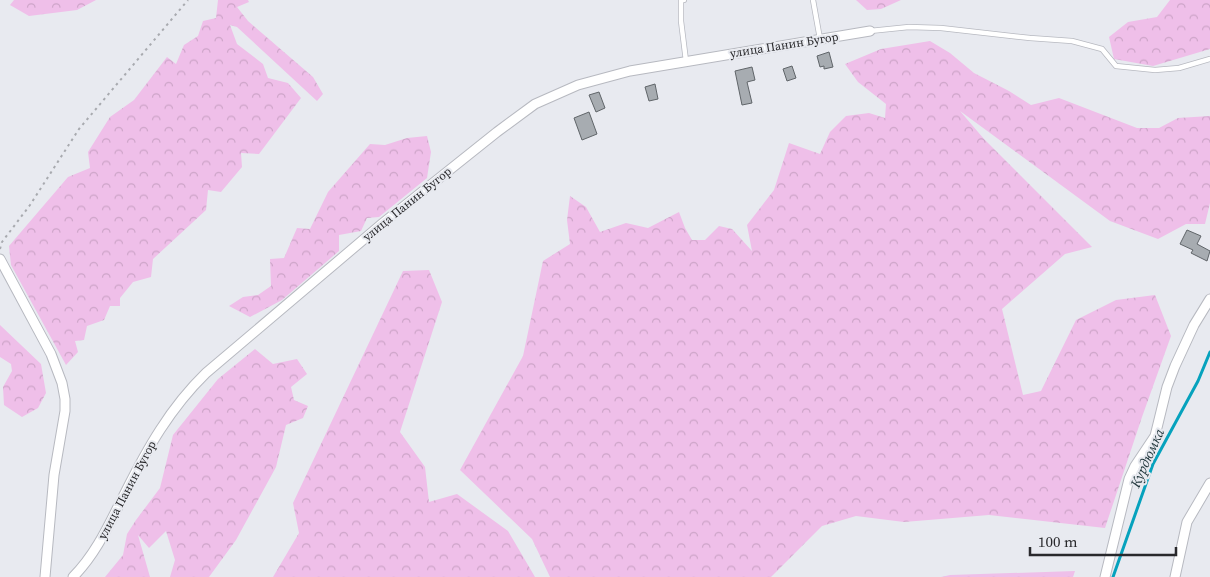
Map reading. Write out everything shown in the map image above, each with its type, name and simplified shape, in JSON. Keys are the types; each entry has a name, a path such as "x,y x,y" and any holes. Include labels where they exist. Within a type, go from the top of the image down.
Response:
{"street":[{"name":"улица Панин Бугор","path":"73,577 84,566 96,548 155,436 189,389 323,273 497,132 535,104 562,91 601,78 686,61 870,31"},
{"path":"0,259 51,354 62,383 65,399 65,411 54,475 45,577"},
{"path":"1105,577 1129,479 1135,466 1155,436 1167,387 1175,366 1194,324 1210,299"},
{"path":"1175,577 1187,522 1210,483"}],"lane":[{"path":"682,0 681,21 686,61"},
{"path":"813,0 820,39"},
{"path":"870,31 910,27 941,28 1030,38 1072,40 1102,49 1116,66 1155,70 1179,68 1210,60"}],"path":[{"path":"0,249 2,242 30,205 79,129 188,0"}],"green space":[{"path":"14,0 96,0 77,10 29,16 10,5"},
{"path":"218,0 248,0 249,2 237,7 248,21 313,77 323,94 317,101 237,27 230,25 237,44 263,64 268,78 288,83 301,98 259,154 241,153 242,167 221,192 208,190 206,210 153,259 151,277 133,282 120,298 120,306 110,306 104,320 87,326 84,340 75,341 78,352 66,365 11,265 9,246 68,177 90,168 88,152 110,117 134,100 167,57 176,64 184,45 198,36 203,21 216,18"},
{"path":"856,0 901,0 881,9 867,10"},
{"path":"1170,0 1210,0 1210,49 1153,66 1114,59 1109,37 1128,22 1157,17"},
{"path":"930,41 950,53 974,73 1031,105 1059,98 1137,128 1159,128 1178,118 1210,116 1210,203 1205,224 1186,224 1158,239 1110,221 960,111 984,139 1092,247 1065,254 1002,309 1023,395 1041,391 1076,320 1116,300 1155,295 1171,336 1105,528 989,515 904,522 856,516 822,526 771,577 550,577 532,539 460,470 523,356 543,261 570,244 567,220 570,196 586,207 600,232 626,223 648,228 679,212 692,240 705,240 719,226 732,229 752,251 747,225 774,190 789,143 820,154 830,132 846,116 869,113 885,118 886,104 858,82 845,64 881,49"},
{"path":"427,136 431,152 427,178 379,217 367,218 361,231 339,235 339,251 282,300 250,317 229,306 243,297 258,295 271,286 270,259 284,258 297,228 310,229 328,192 370,144 385,145 407,138"},
{"path":"429,270 442,302 400,432 425,467 429,502 457,494 508,531 535,577 273,577 299,533 293,503 403,271"},
{"path":"0,325 41,364 46,393 38,408 22,417 4,405 3,387 12,371 11,364 0,357"},
{"path":"255,349 273,364 297,359 307,374 291,387 294,400 308,406 303,418 286,425 276,467 236,540 209,577 170,577 175,560 166,531 149,548 138,535 150,577 105,577 123,555 127,534 160,488 173,435 218,379"},
{"path":"1075,571 1073,577 941,577 950,575"}],"building":[{"path":"829,52 833,67 824,69 824,66 820,67 817,56"},
{"path":"792,66 796,78 787,81 783,69"},
{"path":"752,67 755,80 747,82 752,103 742,105 735,71"},
{"path":"655,84 658,99 649,101 645,87"},
{"path":"599,92 605,108 596,112 589,95"},
{"path":"589,112 597,134 582,140 574,118"},
{"path":"1187,230 1201,236 1197,244 1210,251 1207,261 1191,253 1193,250 1180,244"}],"waterway":[{"name":"Курдюмка","path":"1113,577 1153,464 1198,381 1210,352"}]}
